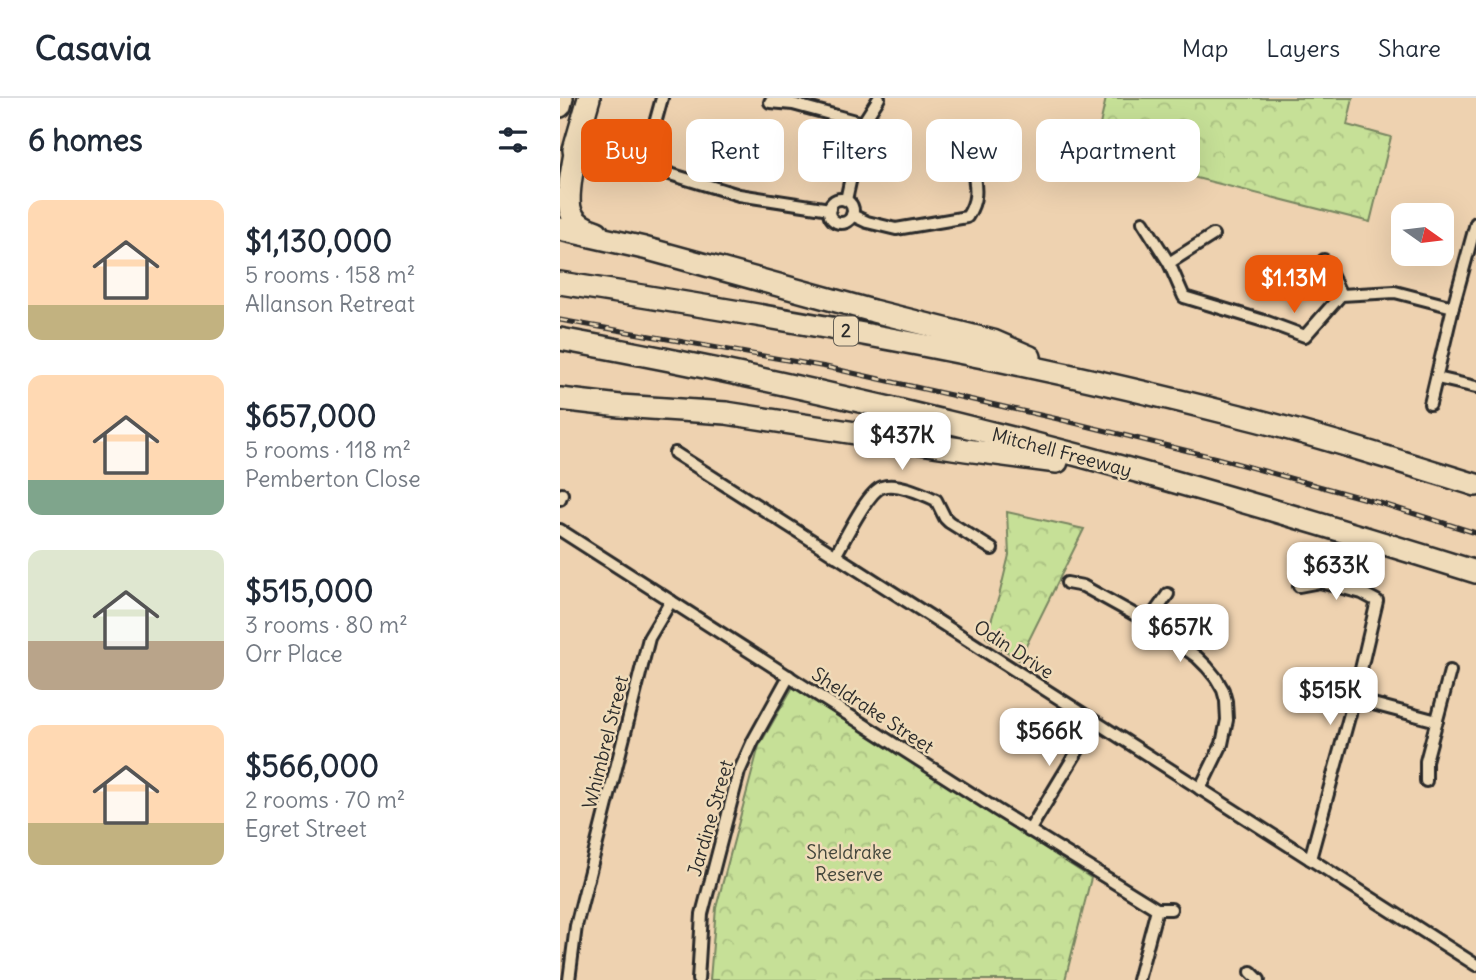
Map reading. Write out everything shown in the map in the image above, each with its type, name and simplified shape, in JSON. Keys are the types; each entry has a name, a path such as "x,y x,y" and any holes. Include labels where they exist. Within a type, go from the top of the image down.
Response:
{"highway":[{"path":"560,106 562,98"},
{"path":"560,199 589,98"},
{"path":"578,138 570,187 571,214 592,231 643,248"},
{"path":"560,229 643,248 993,341 1073,376"},
{"name":"2","path":"560,282 828,328 1073,376 1233,414 1476,485"},
{"name":"Mitchell Freeway","path":"560,339 679,361 985,431 1146,474 1476,572"},
{"path":"560,400 726,413 966,450 1146,474"},
{"path":"560,407 597,404"}],"street":[{"path":"662,98 647,151 647,160 651,167 739,195 830,209"},
{"path":"865,119 878,98"},
{"path":"770,102 794,101 850,119"},
{"path":"846,200 850,182"},
{"path":"852,215 867,222 896,229 967,217 975,204 974,182"},
{"path":"837,200 846,200 853,208 852,215 846,221 838,222 831,217 830,209 837,200"},
{"path":"1143,222 1169,263 1184,297 1305,336 1341,295 1395,292 1454,307"},
{"path":"1430,404 1476,223"},
{"path":"1169,263 1213,235"},
{"path":"1324,260 1341,295"},
{"path":"1437,378 1476,387"},
{"name":"Odin Drive","path":"675,453 1476,965"},
{"path":"835,556 869,498 878,489 888,486 914,491 936,500 949,522 992,549"},
{"name":"Sheldrake Street","path":"560,530 1029,831 1157,909"},
{"path":"1299,586 1320,582 1362,593 1377,601 1310,859"},
{"path":"1067,583 1083,586 1149,622 1207,667 1223,690 1227,711 1225,734 1200,789"},
{"path":"1149,622 1168,594"},
{"name":"Whimbrel Street","path":"569,980 576,926 649,638 671,601"},
{"path":"1426,781 1426,761 1450,671"},
{"name":"Jardine Street","path":"698,980 702,914 739,772 752,741 789,676"},
{"path":"1353,699 1437,721"},
{"path":"1029,831 1095,722"},
{"path":"1138,980 1157,909 1171,909"}],"green space":[{"path":"1106,98 1353,98 1347,125 1391,137 1370,222 1200,179 1200,119 1101,119"},
{"path":"1007,512 1084,529 1019,660 986,637 1009,555"},
{"name":"Sheldrake Reserve","path":"794,685 1091,878 1065,980 710,980 716,908 759,746"}],"railway":[{"path":"560,320 826,367 1058,419 1217,458 1380,503 1476,533"}]}
